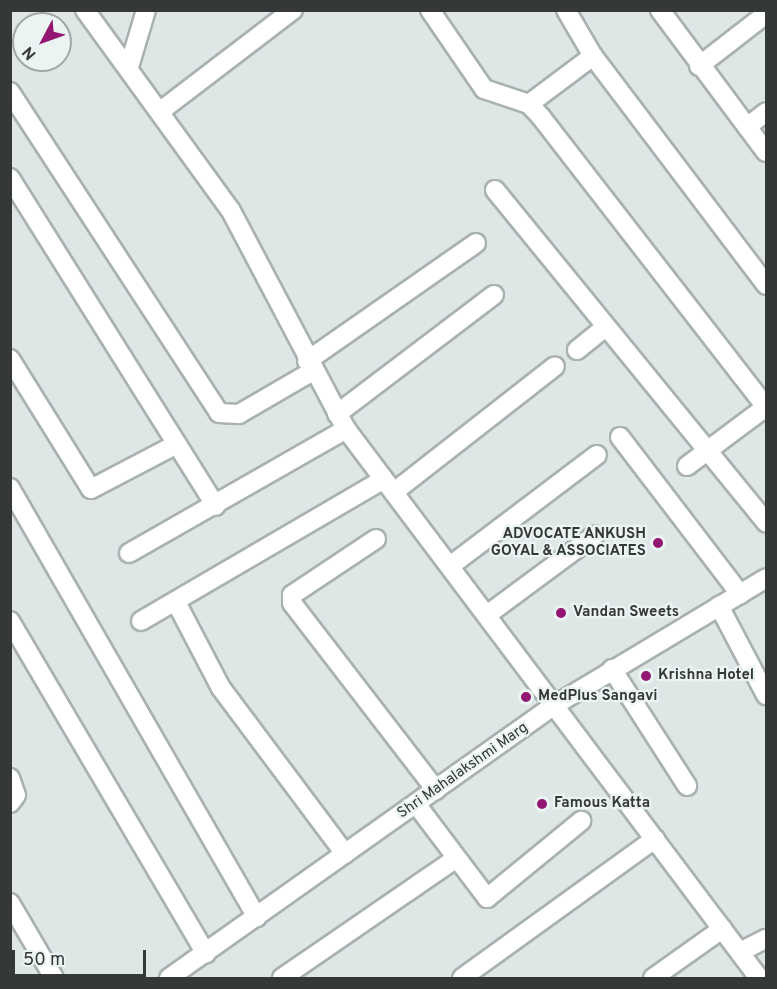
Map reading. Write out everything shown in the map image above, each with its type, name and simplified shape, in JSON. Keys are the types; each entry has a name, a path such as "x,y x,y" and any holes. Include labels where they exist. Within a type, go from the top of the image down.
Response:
{"street":[{"path":"85,10 162,110 231,211 310,366 342,421 759,978"},
{"path":"129,67 147,10"},
{"path":"162,110 293,10"},
{"path":"430,10 484,89 529,105 766,407 687,466"},
{"path":"566,10 593,56 766,285"},
{"path":"660,10 699,66 766,152"},
{"path":"699,66 766,14"},
{"path":"529,105 593,56"},
{"path":"10,92 219,413 239,414 310,366 476,243"},
{"path":"747,127 766,112"},
{"path":"10,178 216,506"},
{"path":"495,190 603,329 709,450 766,522"},
{"path":"129,553 216,506 342,421 494,295"},
{"path":"577,350 603,329"},
{"path":"10,359 91,489 177,444"},
{"path":"141,621 389,485 555,366"},
{"path":"620,437 740,594"},
{"path":"450,566 597,455"},
{"path":"10,488 257,917"},
{"path":"488,615 595,535"},
{"path":"376,539 292,595 292,603 435,790"},
{"name":"Shri Mahalakshmi Marg","path":"169,978 555,705 766,578"},
{"path":"176,602 221,688 345,854"},
{"path":"719,606 766,695"},
{"path":"10,621 206,954"},
{"path":"612,669 687,786"},
{"path":"10,778 16,795 10,802"},
{"path":"416,804 455,859 487,898 581,820"},
{"path":"462,978 655,839"},
{"path":"282,978 455,859"},
{"path":"10,903 54,978"},
{"path":"653,978 722,929"},
{"path":"740,952 766,939"}],"place":[{"name":"ADVOCATE ANKUSH GOYAL & ASSOCIATES","path":"658,543"},
{"name":"Vandan Sweets","path":"561,613"},
{"name":"Krishna Hotel","path":"646,676"},
{"name":"MedPlus Sangavi","path":"526,697"},
{"name":"Famous Katta","path":"542,804"}]}
